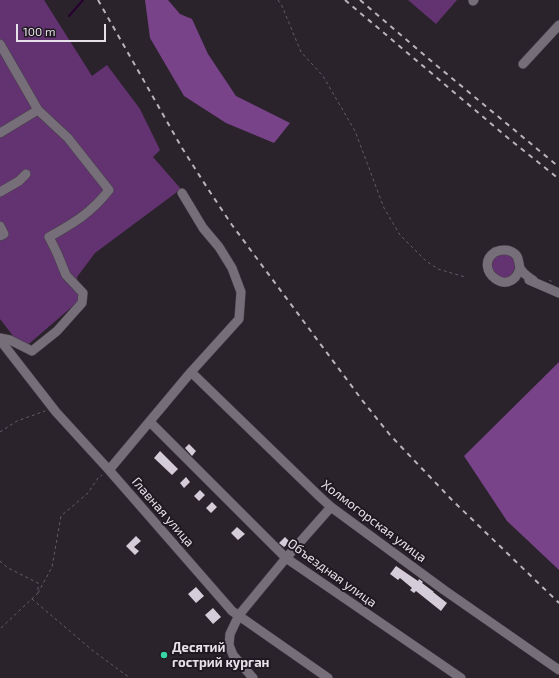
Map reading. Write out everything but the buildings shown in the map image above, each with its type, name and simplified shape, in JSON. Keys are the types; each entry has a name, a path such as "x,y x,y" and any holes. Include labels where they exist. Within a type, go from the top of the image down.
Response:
{"street":[{"path":"523,64 559,25"},
{"path":"0,44 38,110 68,138 109,190 99,202 79,220 49,237 66,275 83,293 82,303 57,331 32,351 10,340 0,339"},
{"path":"0,133 38,110"},
{"path":"0,192 19,181 26,174"},
{"path":"109,470 191,372 239,319 241,292 232,268 219,247 202,228 182,193"},
{"path":"0,226 4,234 0,236"},
{"path":"512,280 519,273 520,268 518,258 511,251 501,250 492,255 488,264 490,274 497,281 507,282 524,278 559,293"},
{"path":"520,268 534,281"},
{"name":"Главная улица","path":"0,339 56,412 109,470 226,604 239,615 328,678"},
{"name":"Холмогорская улица","path":"191,372 331,507 444,590 559,670"},
{"name":"Объездная улица","path":"150,422 286,558 461,678"},
{"path":"253,678 233,655 229,645 230,634 239,615 331,507"}],"path":[{"path":"278,0 282,6 301,52 323,76 355,131 384,208 400,235 426,261 438,269 464,277"},
{"path":"0,432 17,421 45,411 56,412"},
{"path":"0,629 38,593 52,567 61,516 88,492 98,478 109,470"},
{"path":"0,561 8,568 38,583 38,593"},
{"path":"32,599 92,650 130,678"}],"shaded area":[{"path":"0,0 44,0 92,76 107,65 140,109 160,150 153,157 181,189 95,253 77,277 81,299 23,349 0,319"},
{"path":"145,0 168,0 180,14 192,19 208,54 236,96 290,123 274,143 226,123 184,96 150,38"},
{"path":"408,0 457,0 436,24"},
{"path":"497,254 509,254 517,263 510,278 498,278 491,269 492,260"},
{"path":"559,362 559,570 507,521 464,456"}],"waterway":[{"path":"69,16 83,0"}],"railway":[{"path":"98,0 182,148 208,189 232,225 362,400 390,435 452,500 559,603"},
{"path":"345,0 508,138 559,179"},
{"path":"360,0 559,167"}],"place":[{"name":"Десятий гострий курган","path":"164,655"}]}
